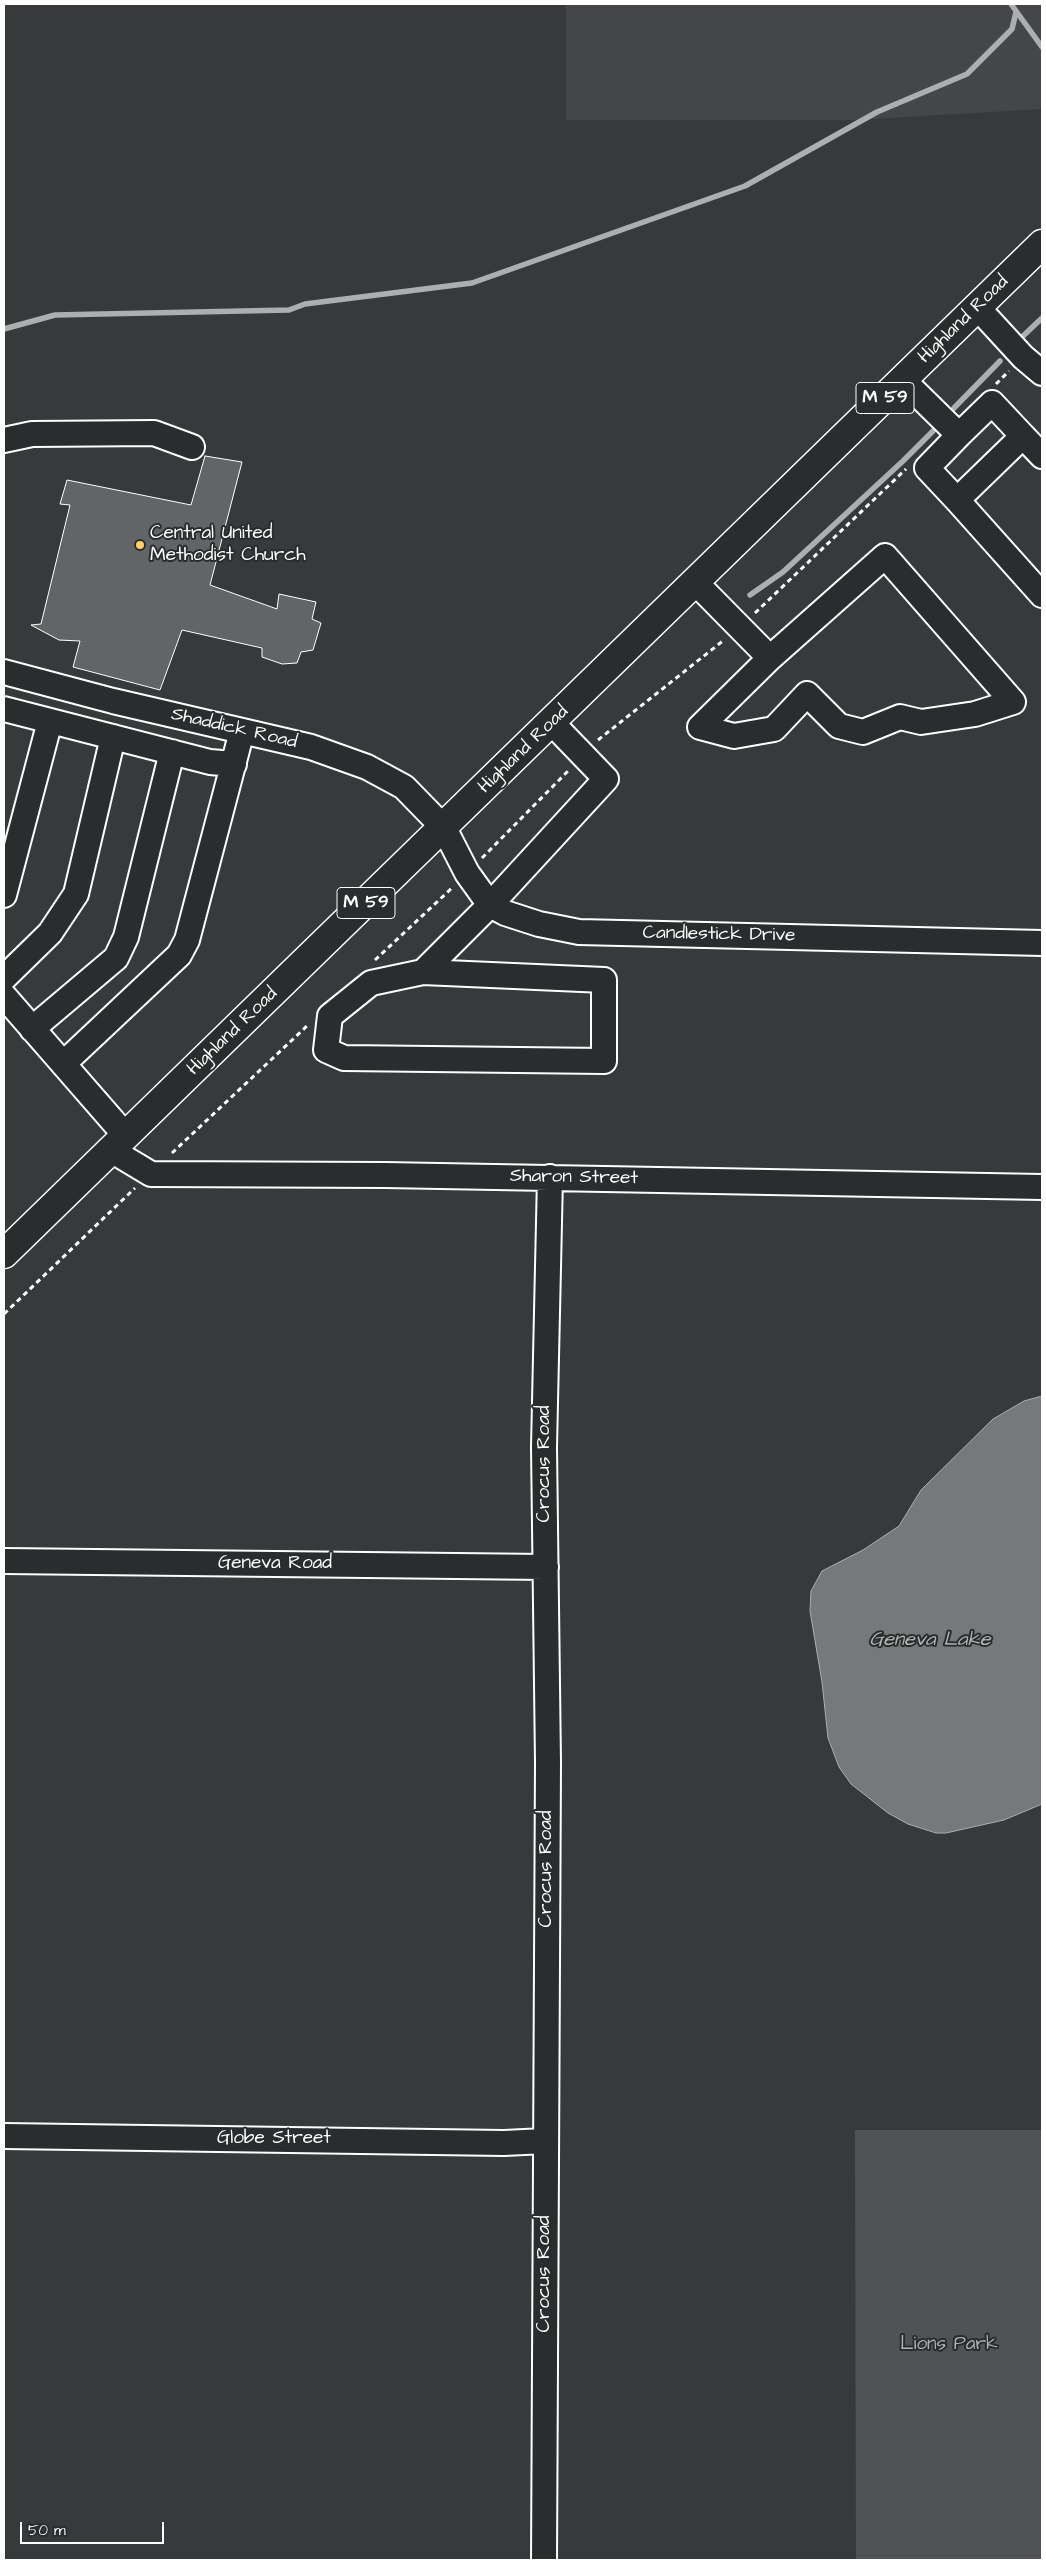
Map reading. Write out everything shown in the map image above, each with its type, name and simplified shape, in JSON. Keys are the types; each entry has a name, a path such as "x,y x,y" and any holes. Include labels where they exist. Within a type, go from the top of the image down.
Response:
{"highway":[{"name":"Highland Road","path":"4,1254 696,583 1042,244"}],"street":[{"path":"978,307 1023,357 1042,373"},
{"path":"903,380 959,435"},
{"path":"1042,456 992,403 927,468 1042,595"},
{"path":"4,440 32,434 154,433 192,447"},
{"path":"957,500 1023,436"},
{"path":"885,556 1013,702 975,714 921,722 900,717 863,732 839,726 807,694 774,729 734,736 700,727 770,658 885,556"},
{"path":"696,583 770,658"},
{"name":"Shaddick Road","path":"4,672 113,701 311,747 367,767 404,787 444,828"},
{"path":"4,709 210,762 234,764"},
{"path":"4,895 50,721"},
{"path":"423,972 604,980 604,1061 344,1058 326,1050 330,1016 371,983 423,972 490,905 606,779 552,723"},
{"path":"63,1064 179,955 187,940 242,731"},
{"path":"4,978 50,932 76,894 113,737"},
{"path":"32,1029 116,958 126,937 172,752"},
{"name":"Candlestick Drive","path":"444,828 467,873 490,905 505,913 539,924 579,932 1042,943"},
{"path":"4,996 63,1064 119,1143 150,1174"},
{"name":"Sharon Street","path":"150,1174 550,1177 1042,1186"},
{"name":"Crocus Road","path":"544,2560 548,1783 544,1447 550,1177"},
{"name":"Geneva Road","path":"4,1561 546,1567"},
{"name":"Globe Street","path":"4,2136 504,2143 545,2141"}],"path":[{"path":"990,389 1023,357"},
{"path":"373,962 507,835 596,742 740,627 908,468"},
{"path":"4,1314 309,1024"}],"shaded area":[{"path":"566,4 1042,4 1042,109 855,120 566,120"}],"green space":[{"name":"Lions Park","path":"855,2130 1042,2130 1042,2560 856,2560"}],"water":[{"name":"Geneva Lake","path":"1042,1396 1042,1804 1004,1820 946,1833 936,1833 908,1824 888,1813 851,1784 839,1767 828,1738 822,1682 810,1611 811,1591 822,1571 863,1550 899,1526 921,1490 993,1419 1024,1401"}],"building":[{"name":"Central United Methodist Church","path":"205,456 242,462 210,585 277,609 279,594 316,602 312,619 321,623 313,650 301,652 297,663 282,664 262,657 262,648 182,630 160,690 73,667 80,641 59,640 31,625 41,624 70,505 60,504 67,480 191,505"}],"waterway":[{"path":"1011,4 1042,47"},
{"path":"4,329 55,315 289,310 305,304 472,283 745,186 877,112 967,74 1012,29 1016,12"},
{"path":"1022,337 1042,318"},
{"path":"954,408 1000,361"},
{"path":"750,595 783,572 933,431"}],"place":[{"name":"Central United Methodist Church","path":"140,545"}]}
